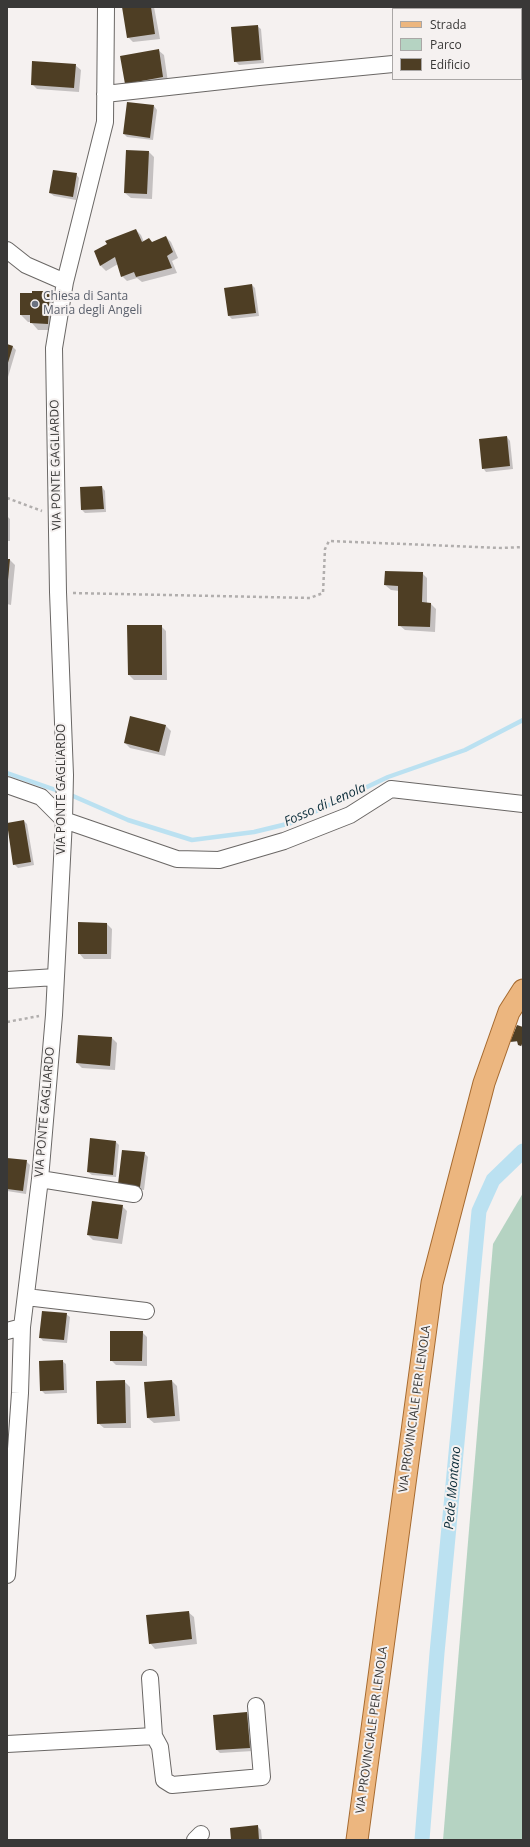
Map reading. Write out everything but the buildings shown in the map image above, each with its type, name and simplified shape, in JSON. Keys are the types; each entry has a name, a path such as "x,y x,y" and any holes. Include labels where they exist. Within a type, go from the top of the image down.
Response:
{"main road":[{"name":"VIA PROVINCIALE PER LENOLA","path":"357,1840 432,1283 484,1083 509,1012 523,990"}],"street":[{"name":"VIA PONTE GAGLIARDO","path":"7,1575 20,1393 15,1329 26,1297 40,1179 54,1015 64,820 65,775 58,592 54,348 64,282 105,122 106,7"},
{"path":"105,94 259,76 392,64"},
{"path":"7,250 26,265 64,282"},
{"path":"7,785 41,797 64,820 177,859 219,860 284,841 350,815 390,789 523,804"},
{"path":"7,980 56,977"},
{"path":"40,1179 134,1194"},
{"path":"26,1297 146,1311"},
{"path":"150,1678 154,1736 160,1747 164,1780 172,1785 262,1776 256,1706"},
{"path":"7,1744 154,1736"}],"path":[{"path":"7,498 57,517"},
{"path":"58,592 310,598 323,593 326,549 329,541 502,548 523,547"},
{"path":"7,1022 31,1017 54,1015"}],"green space":[{"path":"523,1193 523,1840 443,1840 493,1244"}],"waterway":[{"name":"Fosso di Lenola","path":"7,773 73,796 128,820 192,840 254,832 291,823 388,777 465,750 523,720"},
{"name":"Pede Montano","path":"422,1840 437,1653 479,1211 493,1180 523,1151"}],"place":[{"name":"Chiesa di Santa Maria degli Angeli","path":"35,304"}]}
